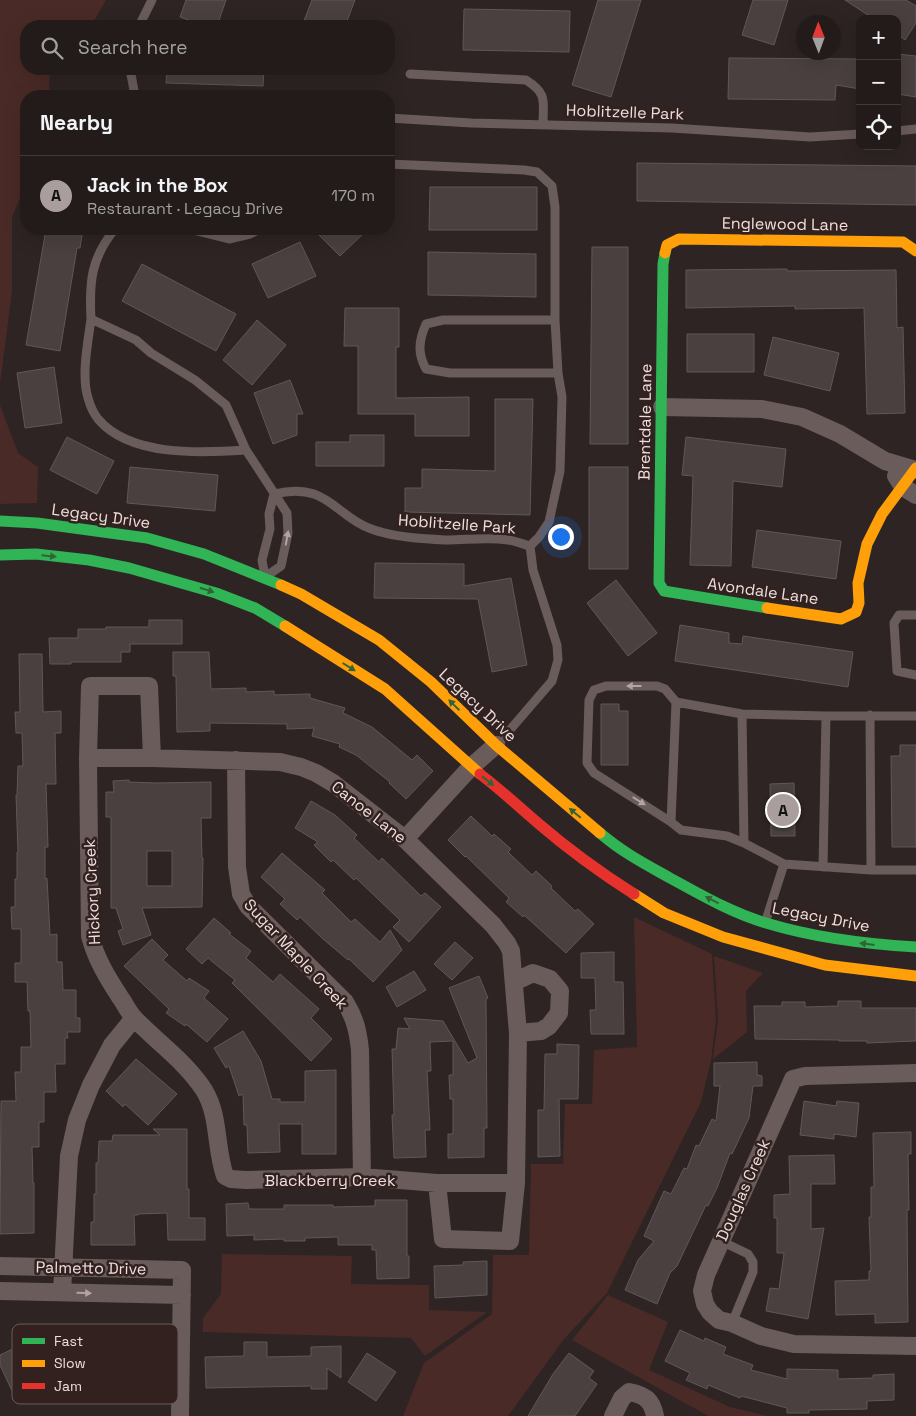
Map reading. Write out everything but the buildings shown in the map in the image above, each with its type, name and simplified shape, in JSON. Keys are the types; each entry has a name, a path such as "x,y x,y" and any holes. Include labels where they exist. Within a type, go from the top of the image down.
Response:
{"main road":[{"name":"Englewood Lane","path":"665,252 667,245 679,239 903,242 913,249"},
{"name":"Brentdale Lane","path":"664,591 659,583 663,264 665,252"},
{"path":"910,491 916,469"},
{"name":"Avondale Lane","path":"664,591 681,596 841,619 856,612 859,602 858,583 867,544 882,514 910,491"},
{"name":"Legacy Drive","path":"0,521 37,523 147,538 204,554 265,577 301,594 379,640 431,682 496,745 618,849 714,902 759,935 825,965 916,976"},
{"name":"Legacy Drive","path":"0,555 36,554 89,560 129,568 216,593 258,601 385,689 471,767 600,872 656,908 696,927 759,935 832,938 869,944 916,947"},
{"path":"258,601 265,577"}],"street":[{"path":"662,407 762,409 802,417 840,434 886,462 916,469"},
{"path":"886,462 910,491"},
{"name":"Hickory Creek","path":"152,758 149,686 90,686 88,758 90,936 94,952 102,969 134,1018 182,1062 205,1092 216,1123 225,1176"},
{"path":"404,839 471,767 496,745"},
{"name":"Canoe Lane","path":"88,758 236,760 280,762 301,767 333,783 404,839 493,925 511,951 518,1033 516,1183 510,1241 443,1239 437,1182"},
{"name":"Sugar Maple Creek","path":"236,760 237,867 241,894 248,906 345,1002 353,1015 358,1029 362,1177"},
{"path":"514,982 533,972 550,979 560,991 559,1012 549,1026 541,1031 518,1033"},
{"path":"62,1292 69,1156 77,1120 90,1085 112,1045 134,1018"},
{"name":"Douglas Creek","path":"732,1323 720,1320 710,1312 705,1304 702,1291 706,1275 793,1079 805,1076 916,1073"},
{"name":"Blackberry Creek","path":"225,1176 231,1180 362,1177 437,1182 516,1183"},
{"name":"Palmetto Drive","path":"0,1266 182,1270 182,1295 0,1291"},
{"path":"180,1416 182,1295"},
{"path":"732,1323 761,1336 794,1344 916,1346"},
{"path":"613,1416 622,1398 629,1392 648,1400 653,1405 655,1416"}],"lane":[{"path":"142,20 152,0"},
{"path":"410,74 526,80 538,87 543,96 543,124"},
{"path":"131,75 134,90"},
{"name":"Hoblitzelle Park","path":"395,118 470,123 672,128 810,137 856,134"},
{"path":"901,131 916,130"},
{"name":"Hoblitzelle Park","path":"395,164 524,170 537,172 552,186 555,207 555,320 558,373 562,397 560,471 550,522 530,546"},
{"path":"110,235 96,258 92,278 86,352 88,397 97,418 116,435 142,445 209,453 246,450"},
{"path":"213,235 229,239 246,235"},
{"path":"90,319 136,340 151,353 195,380 226,405 246,450 287,513 288,533 281,566 265,577 262,560 270,529 268,514 274,494"},
{"path":"555,320 443,320 426,324 421,336 420,358 426,369 450,373 558,373"},
{"name":"Hoblitzelle Park","path":"274,494 287,491 304,491 321,496 361,524 380,532 399,536 446,540 475,538 508,540 530,546"},
{"name":"Hoblitzelle Park","path":"496,745 552,681 558,660 557,646 552,627 533,570 530,546"},
{"path":"916,614 899,615 894,624 897,672 910,676 916,675"},
{"path":"916,716 742,714 676,702 665,689 657,686 606,686 594,690 589,700 587,763 594,773 681,830 727,836 784,864 872,870 916,870"},
{"path":"671,822 676,702"},
{"path":"742,714 744,843"},
{"path":"823,867 826,716"},
{"path":"870,716 872,870"},
{"path":"759,935 784,864"},
{"path":"721,1241 748,1254 753,1262 753,1272 732,1323"}],"shaded area":[{"path":"0,0 106,0 94,20 20,20 20,75 50,75 49,90 20,90 20,198 12,218 12,291 0,384"},
{"path":"0,405 18,453 38,467 37,503 0,504"},
{"path":"634,917 712,954 716,1019 711,1061 701,1102 607,1293 564,1339 508,1416 403,1416 424,1363 492,1314 493,1255 529,1255 531,1164 563,1164 565,1104 592,1104 594,1050 637,1047"},
{"path":"714,956 763,973 746,991 747,1032 713,1059 718,1019"},
{"path":"222,1254 352,1256 351,1284 429,1285 429,1310 487,1312 425,1356 411,1338 203,1332 203,1318 221,1294"},
{"path":"608,1295 668,1322 649,1370 730,1407 767,1416 708,1416 572,1340"}],"traffic: fast":[{"path":"665,253 663,264 659,583 664,591 767,608"},
{"path":"0,521 37,523 147,538 204,554 281,585"},
{"path":"0,555 36,554 89,560 129,568 216,593 255,608 285,626"},
{"path":"600,833 625,852 652,868 693,891 753,919 822,936 859,942 916,947"}],"traffic: slow":[{"path":"665,253 667,245 679,239 903,242 916,251"},
{"path":"767,608 841,619 856,612 859,603 858,583 867,544 882,514 916,468"},
{"path":"281,585 301,594 379,640 431,682 496,745 600,833"},
{"path":"285,626 385,689 480,774"},
{"path":"634,894 664,913 723,937 825,965 916,976"}],"traffic: jam":[{"path":"480,774 561,843 634,894"}],"place":[{"name":"Jack in the Box","path":"783,810"}]}
